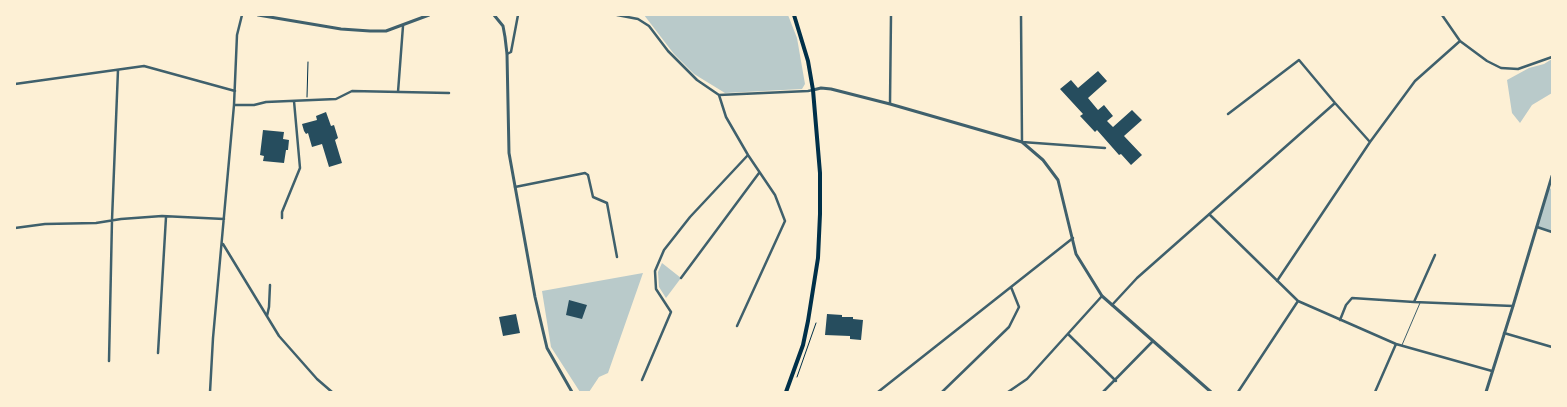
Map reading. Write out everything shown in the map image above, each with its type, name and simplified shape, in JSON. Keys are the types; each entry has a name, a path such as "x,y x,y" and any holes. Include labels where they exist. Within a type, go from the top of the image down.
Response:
{"main road":[{"path":"786,392 803,345 812,304 818,258 820,214 820,172 813,90 808,61 794,15"}],"street":[{"path":"210,392 213,338 234,105 237,35 242,15"},
{"path":"258,15 370,32 402,26 429,15"},
{"path":"494,15 503,26 507,54 508,141 535,297 547,348 572,392"},
{"path":"507,54 511,52 518,15"},
{"path":"617,15 638,17 649,26 668,51 697,80 719,95 808,91 821,88 831,89 1022,142 1105,148"},
{"path":"890,104 891,15"},
{"path":"1021,15 1022,142 1043,160 1058,180 1076,254 1102,296 1211,392"},
{"path":"1442,15 1460,42 1487,61 1501,68 1518,70 1552,57"},
{"path":"398,92 402,26"},
{"path":"1277,281 1370,142 1415,81 1460,42"},
{"path":"1228,114 1299,60 1370,142"},
{"path":"15,84 144,66 234,91"},
{"path":"109,361 118,70"},
{"path":"234,105 336,99 352,91 450,93"},
{"path":"719,95 726,117 748,155 775,195 784,221 736,326"},
{"path":"282,218 282,212 300,168 294,101"},
{"path":"1112,304 1137,278 1335,103"},
{"path":"642,380 671,312 656,289 655,271 664,250 690,217 748,155"},
{"path":"515,187 585,172 588,175 593,197 607,203 617,257"},
{"path":"681,278 760,172"},
{"path":"1486,392 1536,227 1550,188 1552,176"},
{"path":"1209,214 1298,300 1396,344 1492,371"},
{"path":"158,353 166,217"},
{"path":"15,228 45,224 96,223 112,220 166,217 224,219"},
{"path":"1536,227 1552,232"},
{"path":"878,392 1073,238"},
{"path":"222,243 279,336 317,379 332,392"},
{"path":"1414,302 1435,254"},
{"path":"267,316 270,308 270,285"},
{"path":"942,392 1009,327 1019,307 1011,287"},
{"path":"1008,392 1027,379 1102,296"},
{"path":"1340,320 1346,305 1352,298 1420,303 1513,306"},
{"path":"1238,392 1298,300"},
{"path":"1504,333 1552,348"},
{"path":"1068,334 1116,381"},
{"path":"1103,392 1154,341"},
{"path":"1374,392 1396,344"}],"lane":[{"path":"1402,346 1420,303"}],"path":[{"path":"307,100 308,62"}],"shaded area":[{"path":"644,15 788,15 797,38 805,84 802,89 725,93 694,74 674,54"},
{"path":"1552,59 1552,93 1532,105 1520,123 1512,113 1507,80 1529,68 1544,64"},
{"path":"1548,188 1552,189 1552,232 1536,227"},
{"path":"662,263 681,278 666,298 659,287 658,272"},
{"path":"643,273 608,373 599,377 589,392 580,392 551,347 542,291"}],"building":[{"path":"1098,71 1107,81 1088,98 1098,110 1104,105 1113,116 1107,121 1113,127 1132,110 1142,120 1124,136 1142,155 1131,165 1121,154 1119,155 1097,130 1095,132 1080,116 1083,114 1060,89 1071,80 1078,88"},
{"path":"326,112 331,126 334,125 338,138 335,140 342,163 329,167 322,144 312,147 308,133 306,134 304,131 302,124 317,120 316,116"},
{"path":"263,130 284,132 283,139 289,140 284,163 263,161 264,156 260,155"},
{"path":"569,300 587,305 582,319 566,315"},
{"path":"516,314 520,333 503,336 499,317"},
{"path":"827,314 863,320 861,340 850,339 850,336 825,335"}]}
